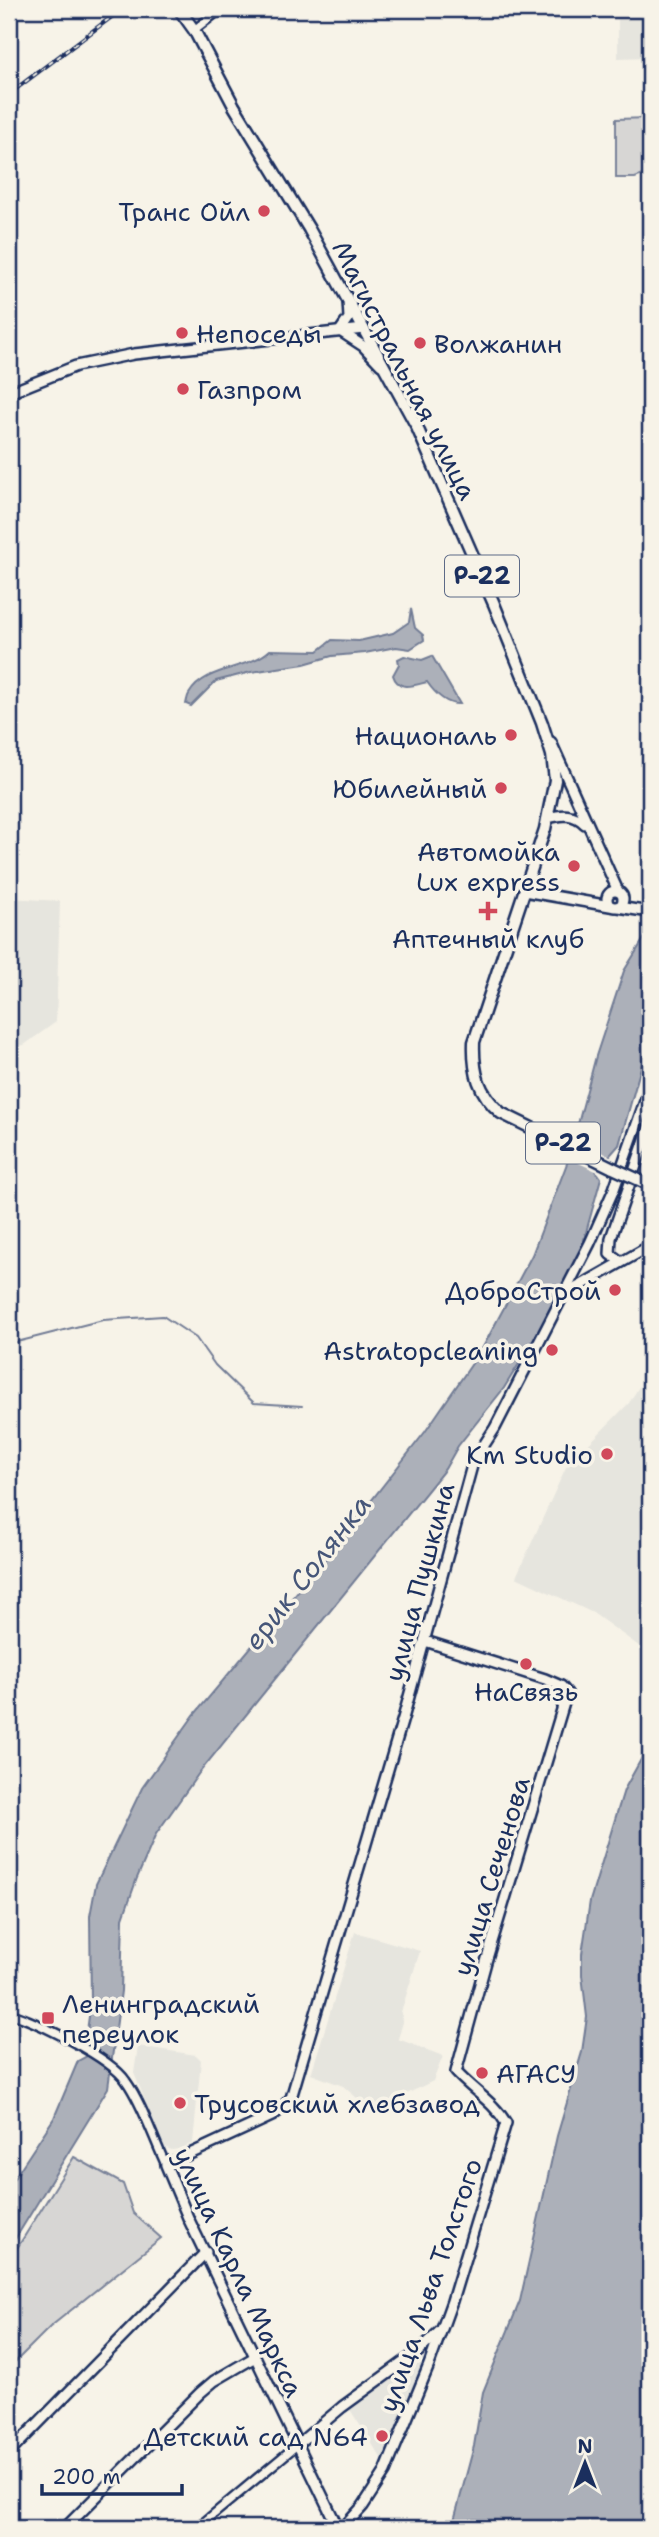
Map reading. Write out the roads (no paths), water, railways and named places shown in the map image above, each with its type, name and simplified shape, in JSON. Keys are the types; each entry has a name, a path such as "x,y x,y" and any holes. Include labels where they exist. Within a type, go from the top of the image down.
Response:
{"highway":[{"name":"Магистральная улица","path":"180,9 234,106 309,229 416,425 542,723 555,780 548,818 474,1042 473,1062 478,1084 490,1103 512,1119 650,1185"}],"main road":[{"path":"340,331 349,318 348,300"},
{"path":"9,393 76,366 134,354 364,329"},
{"path":"340,331 363,346 387,372"},
{"path":"542,723 620,892 623,901 614,906"},
{"path":"548,818 559,814 572,815 585,824 592,834"},
{"path":"524,891 647,911"},
{"path":"614,906 607,900 608,894 620,892 647,911"},
{"name":"улица Пушкина","path":"166,2165 272,2116 291,2098 425,1641 473,1462 495,1428 564,1295 614,1189 650,1087"},
{"path":"621,1262 610,1254 611,1238 650,1125"},
{"path":"564,1295 650,1246"},
{"name":"улица Сеченова","path":"425,1641 545,1679 561,1686 568,1693 490,1949 456,2072 498,2109 506,2123"},
{"name":"улица Льва Толстого","path":"340,2528 363,2505 385,2472 442,2329 506,2123"},
{"name":"улица Карла Маркса","path":"166,2165 296,2445 340,2528"},
{"path":"9,2453 206,2252"},
{"path":"296,2445 342,2407 419,2351 442,2329"},
{"path":"65,2528 200,2393 214,2381 256,2357"}],"street":[{"path":"194,30 221,9"},
{"name":"улица Карла Маркса","path":"9,2013 57,2033 119,2073 131,2090 166,2165"},
{"path":"197,2528 296,2445"}],"waterway":[{"path":"9,1344 103,1320 163,1316 196,1338 215,1365 254,1403 302,1406"}],"railway":[{"path":"9,94 122,9"}],"place":[{"name":"Транс Ойл","path":"264,211"},
{"name":"Непоседы","path":"182,333"},
{"name":"Волжанин","path":"420,343"},
{"name":"Газпром","path":"183,389"},
{"name":"Националь","path":"511,735"},
{"name":"Юбилейный","path":"501,788"},
{"name":"Автомойка Lux express","path":"574,866"},
{"name":"Аптечный клуб","path":"488,911"},
{"name":"ДоброСтрой","path":"615,1290"},
{"name":"Astratopcleaning","path":"552,1350"},
{"name":"Кm Studio","path":"607,1454"},
{"name":"НаСвязь","path":"526,1664"},
{"name":"Ленинградский переулок","path":"48,2018"},
{"name":"АГАСУ","path":"482,2073"},
{"name":"Трусовский хлебзавод","path":"180,2103"},
{"name":"Детский сад N64","path":"382,2436"}],"water label":[{"name":"ерик Солянка","path":"307,1572"}]}
